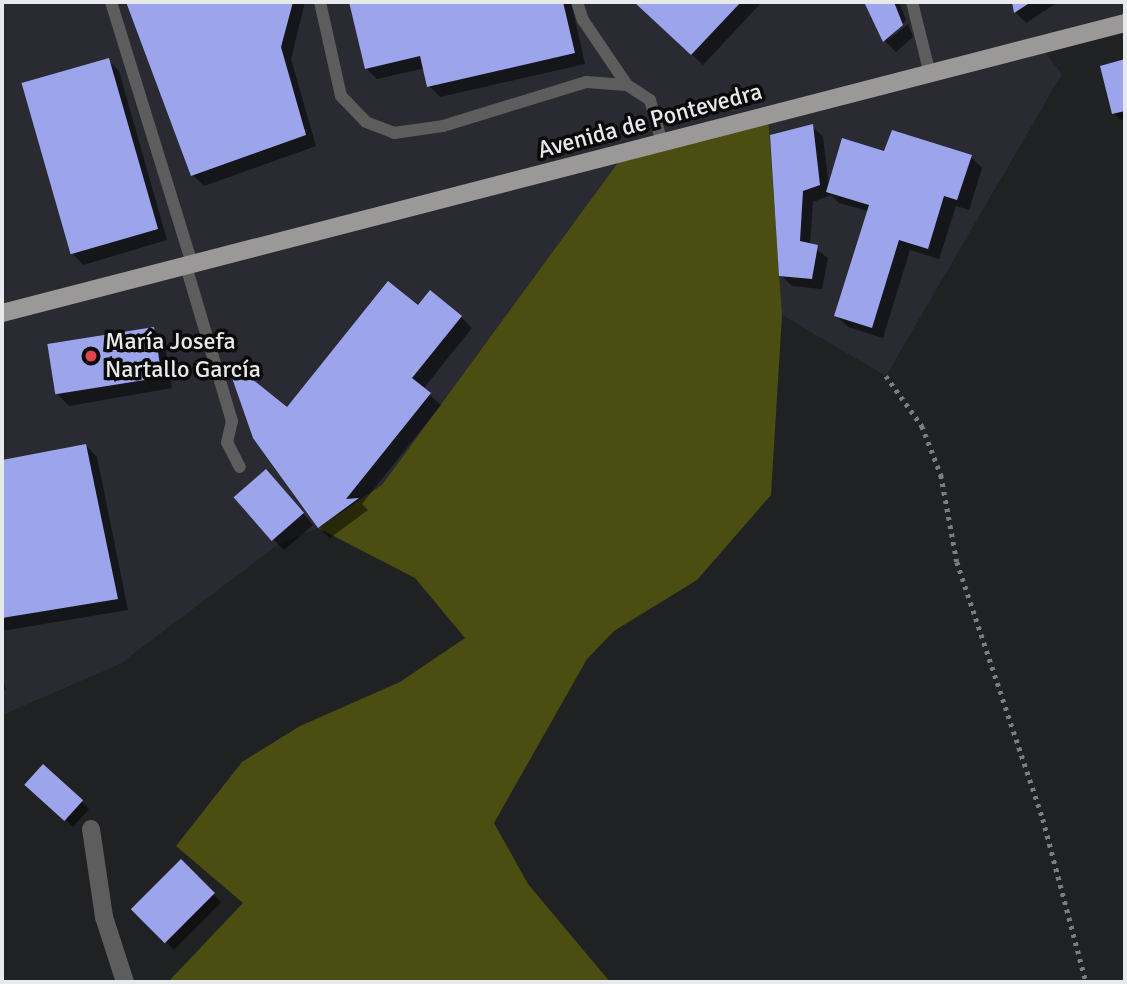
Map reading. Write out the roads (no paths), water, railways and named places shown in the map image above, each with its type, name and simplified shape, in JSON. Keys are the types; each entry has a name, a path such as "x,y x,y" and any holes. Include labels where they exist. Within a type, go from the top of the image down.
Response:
{"main road":[{"name":"Avenida de Pontevedra","path":"2,313 1125,23"}],"street":[{"path":"91,829 104,917 125,982"}],"lane":[{"path":"111,2 232,421 227,442 240,467"},
{"path":"320,2 341,96 366,122 394,132 443,126 586,82 627,85"},
{"path":"577,2 583,20 627,85 650,100 662,143"},
{"path":"912,2 930,74"}],"place":[{"name":"María Josefa Nartallo García","path":"91,356"}]}
